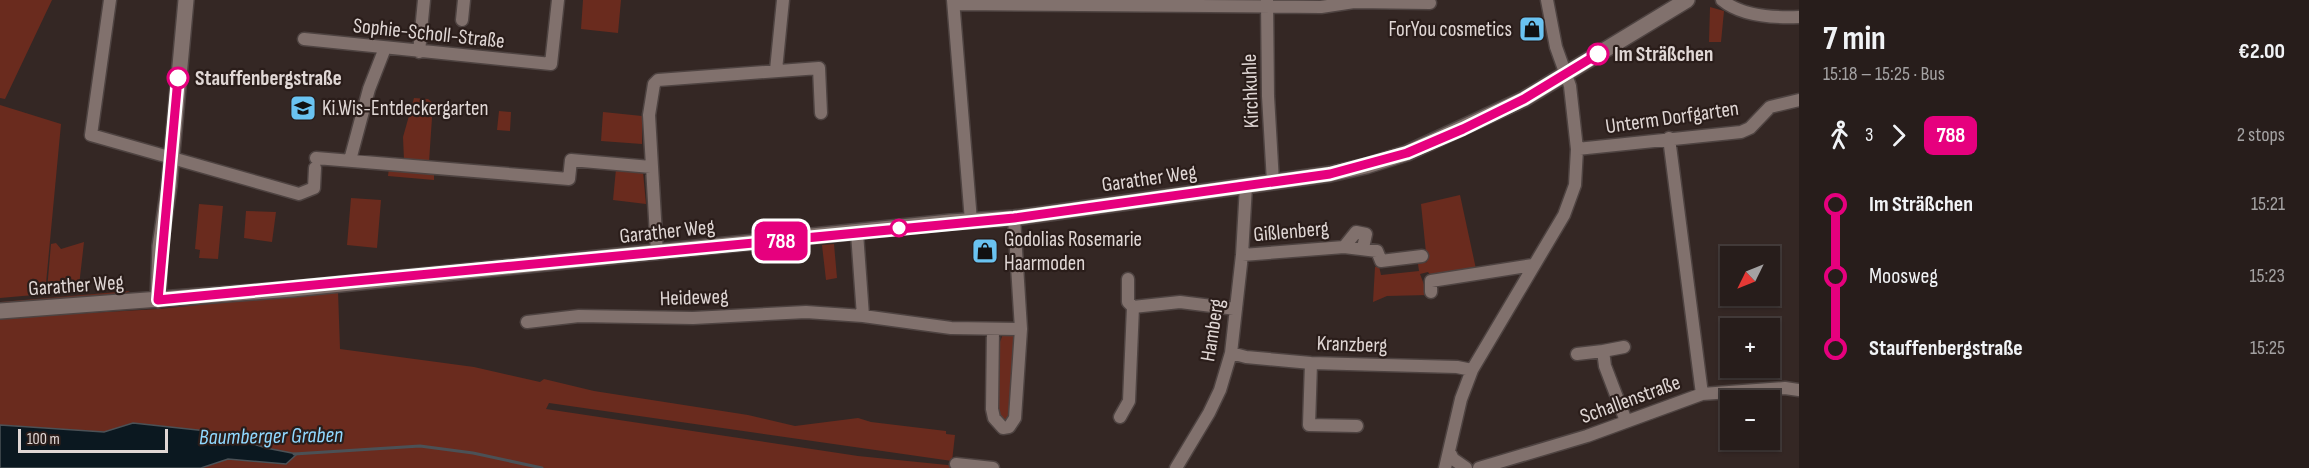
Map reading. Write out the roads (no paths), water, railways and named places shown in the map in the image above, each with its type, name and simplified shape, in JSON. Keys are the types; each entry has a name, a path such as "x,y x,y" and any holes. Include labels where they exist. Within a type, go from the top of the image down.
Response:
{"street":[{"path":"110,0 91,135 299,194 314,188 316,163 350,160 569,179 571,160 651,167"},
{"path":"158,300 186,0"},
{"path":"419,52 424,0"},
{"path":"462,20 464,0"},
{"name":"Sophie-Scholl-Straße","path":"303,39 551,64 558,0"},
{"path":"776,70 783,0"},
{"path":"1445,468 1461,399 1472,370 1564,214 1575,185 1577,149 1570,86 1556,47 1547,0"},
{"name":"Garather Weg","path":"0,311 158,300 657,253 971,220 1014,218 1346,171 1407,153 1502,111 1687,0"},
{"path":"1722,0 1730,7 1746,12 1799,17"},
{"path":"971,220 953,2 1267,3 1321,7 1354,1 1430,3"},
{"name":"Kirchkuhle","path":"1267,3 1268,96 1273,182"},
{"path":"350,160 369,89 384,48"},
{"path":"657,253 649,115 654,84 658,80 819,68 821,112"},
{"name":"Unterm Dorfgarten","path":"1577,149 1746,131 1770,107 1799,100"},
{"path":"1669,138 1702,394"},
{"name":"Hamberg","path":"1176,468 1220,390 1231,353 1242,255 1246,186"},
{"path":"993,329 992,409 993,418 1003,428 1009,427 1015,418 1021,329 1014,218"},
{"path":"857,233 864,316"},
{"name":"Gißlenberg","path":"1242,255 1344,246 1377,251 1381,261 1422,256"},
{"path":"1431,292 1431,281 1533,265"},
{"path":"1120,417 1129,401 1133,307 1128,302 1128,279"},
{"path":"1133,307 1180,302 1236,309"},
{"name":"Heideweg","path":"527,322 598,315 683,318 806,312 864,316 910,324 1021,329"},
{"path":"1577,354 1624,347"},
{"path":"1603,351 1605,366 1626,421"},
{"name":"Kranzberg","path":"1231,353 1246,357 1311,363 1457,367 1472,370"},
{"path":"1311,363 1309,425 1357,426"},
{"name":"Schallenstraße","path":"1479,468 1576,440 1702,394 1785,388 1799,390"},
{"path":"1449,451 1454,459 1466,468"},
{"path":"956,464 993,468"}],"waterway":[{"name":"Baumberger Graben","path":"294,454 420,446 473,453 542,468"}],"place":[{"name":"ForYou cosmetics","path":"1532,29"},
{"name":"Im Sträßchen","path":"1598,54"},
{"name":"Stauffenbergstraße","path":"178,78"},
{"name":"Ki.Wis-Entdeckergarten","path":"303,108"},
{"name":"Godolias Rosemarie Haarmoden","path":"985,251"}]}
